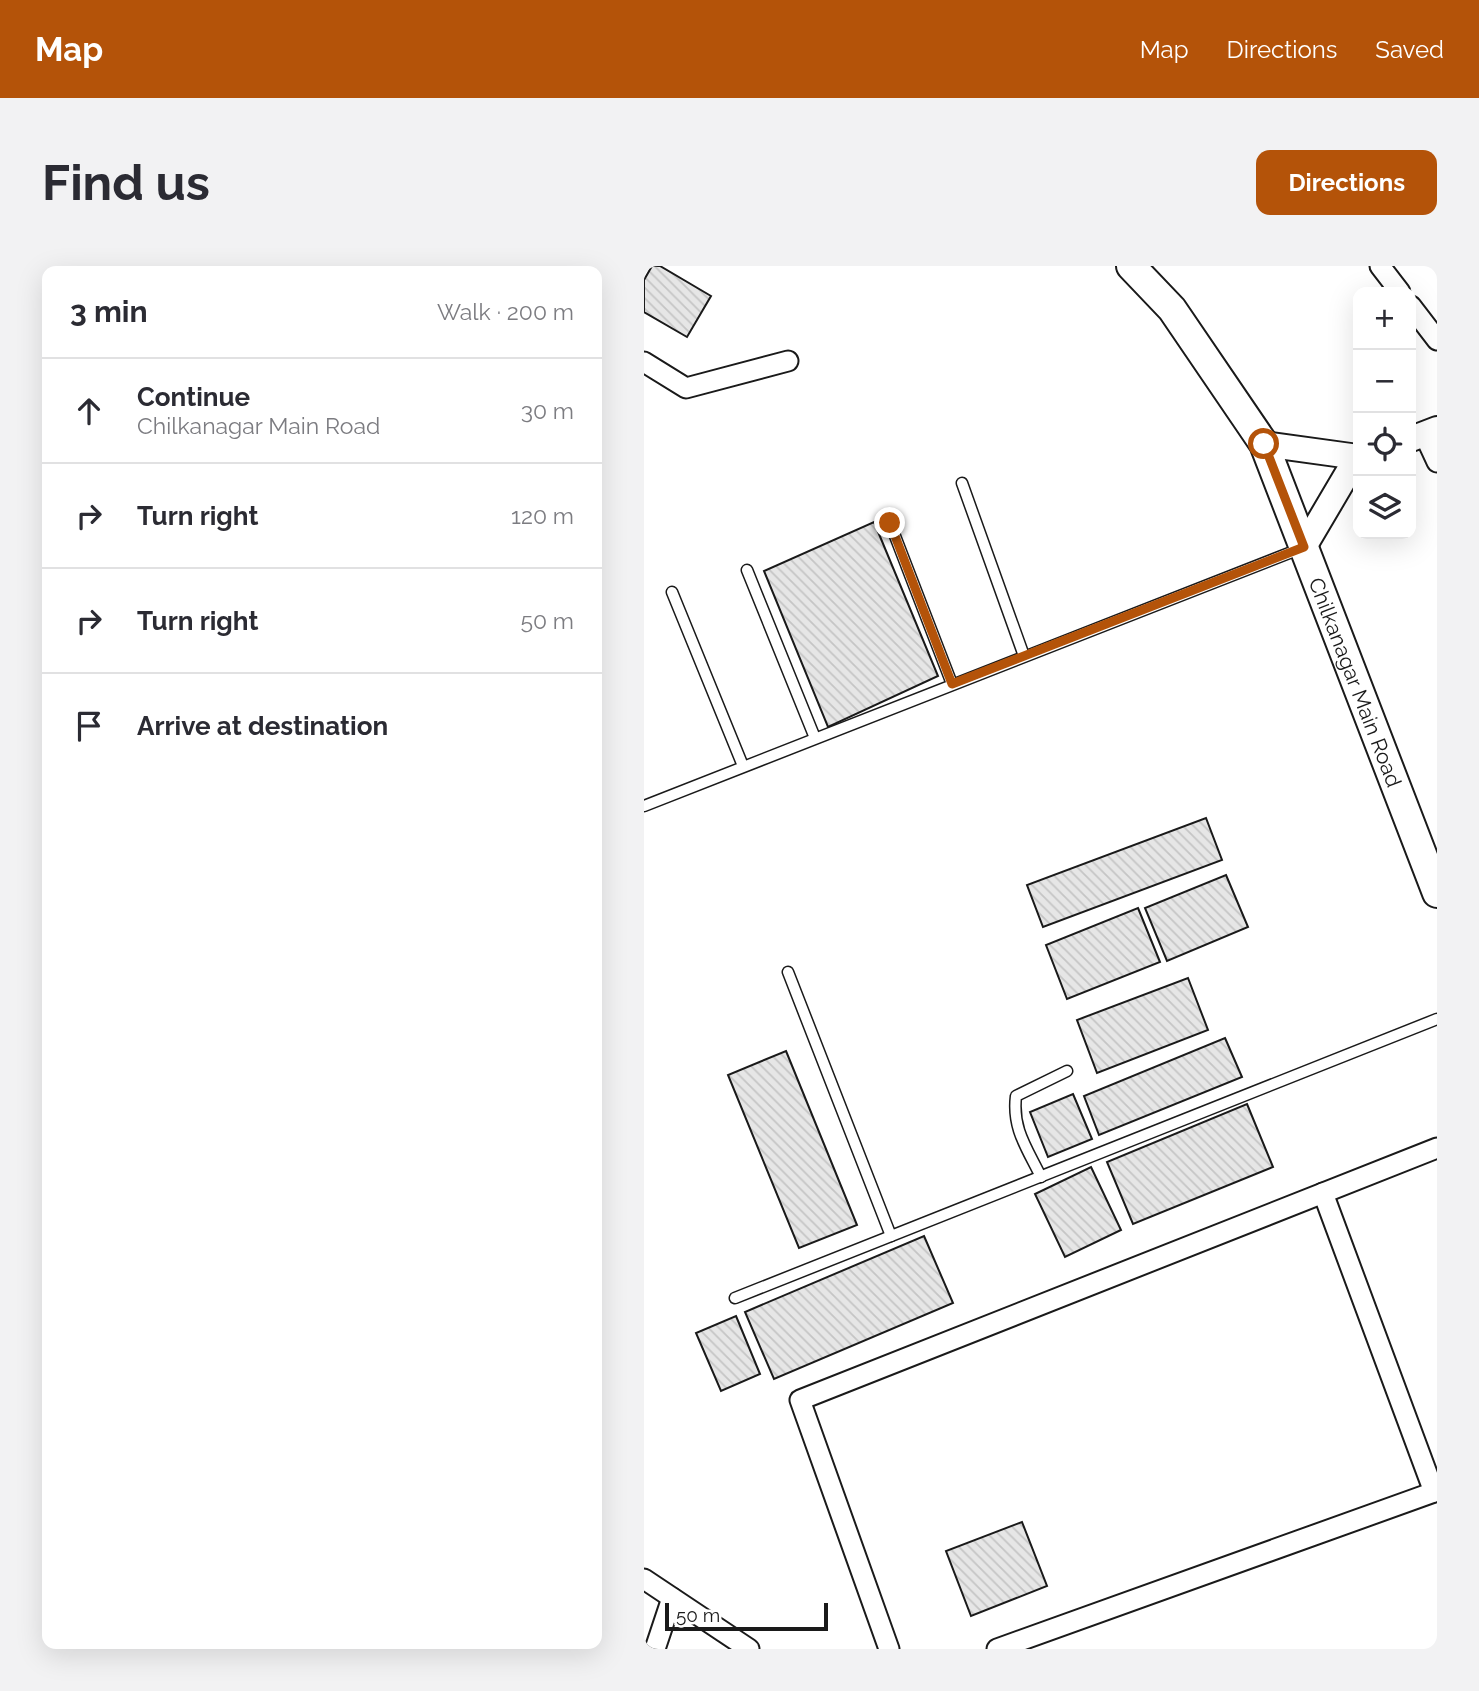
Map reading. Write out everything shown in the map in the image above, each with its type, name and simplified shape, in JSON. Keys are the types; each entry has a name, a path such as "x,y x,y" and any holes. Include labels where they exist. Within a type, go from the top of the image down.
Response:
{"main road":[{"name":"Chilkanagar Main Road","path":"1131,266 1172,309 1264,444 1437,893"}],"street":[{"path":"1380,266 1396,287"},
{"path":"1416,313 1437,340"},
{"path":"644,362 686,388 788,361"},
{"path":"1424,434 1437,462"},
{"path":"1264,444 1353,456"},
{"path":"1304,547 1353,465"},
{"path":"889,1649 800,1400 1437,1148"},
{"path":"997,1649 1435,1492 1323,1193"},
{"path":"644,1578 749,1649"},
{"path":"655,1649 672,1598"}],"lane":[{"path":"962,483 1024,656"},
{"path":"890,523 952,684"},
{"path":"644,806 1304,547"},
{"path":"747,570 815,738"},
{"path":"672,592 743,766"},
{"path":"788,972 891,1236"},
{"path":"735,1298 1437,1019"},
{"path":"1041,1177 1020,1134 1014,1114 1016,1096 1067,1071"}],"building":[{"path":"652,266 660,266 711,296 687,337 644,312 644,280"},
{"path":"874,522 938,676 828,727 764,571"},
{"path":"1206,818 1222,860 1043,927 1027,885"},
{"path":"1226,875 1248,927 1167,961 1145,908"},
{"path":"1138,908 1160,962 1067,999 1046,945"},
{"path":"1188,978 1208,1030 1097,1073 1077,1020"},
{"path":"1225,1038 1242,1077 1099,1135 1084,1096"},
{"path":"786,1051 857,1225 799,1248 728,1075"},
{"path":"1073,1094 1092,1139 1048,1157 1030,1112"},
{"path":"1247,1104 1273,1167 1133,1224 1107,1162"},
{"path":"1091,1167 1121,1230 1065,1257 1035,1194"},
{"path":"924,1236 953,1303 774,1379 745,1312"},
{"path":"736,1316 760,1374 721,1391 696,1333"},
{"path":"1022,1522 1047,1586 971,1616 946,1551"}],"route":[{"path":"890,523 952,684 1304,547 1264,444"}]}
